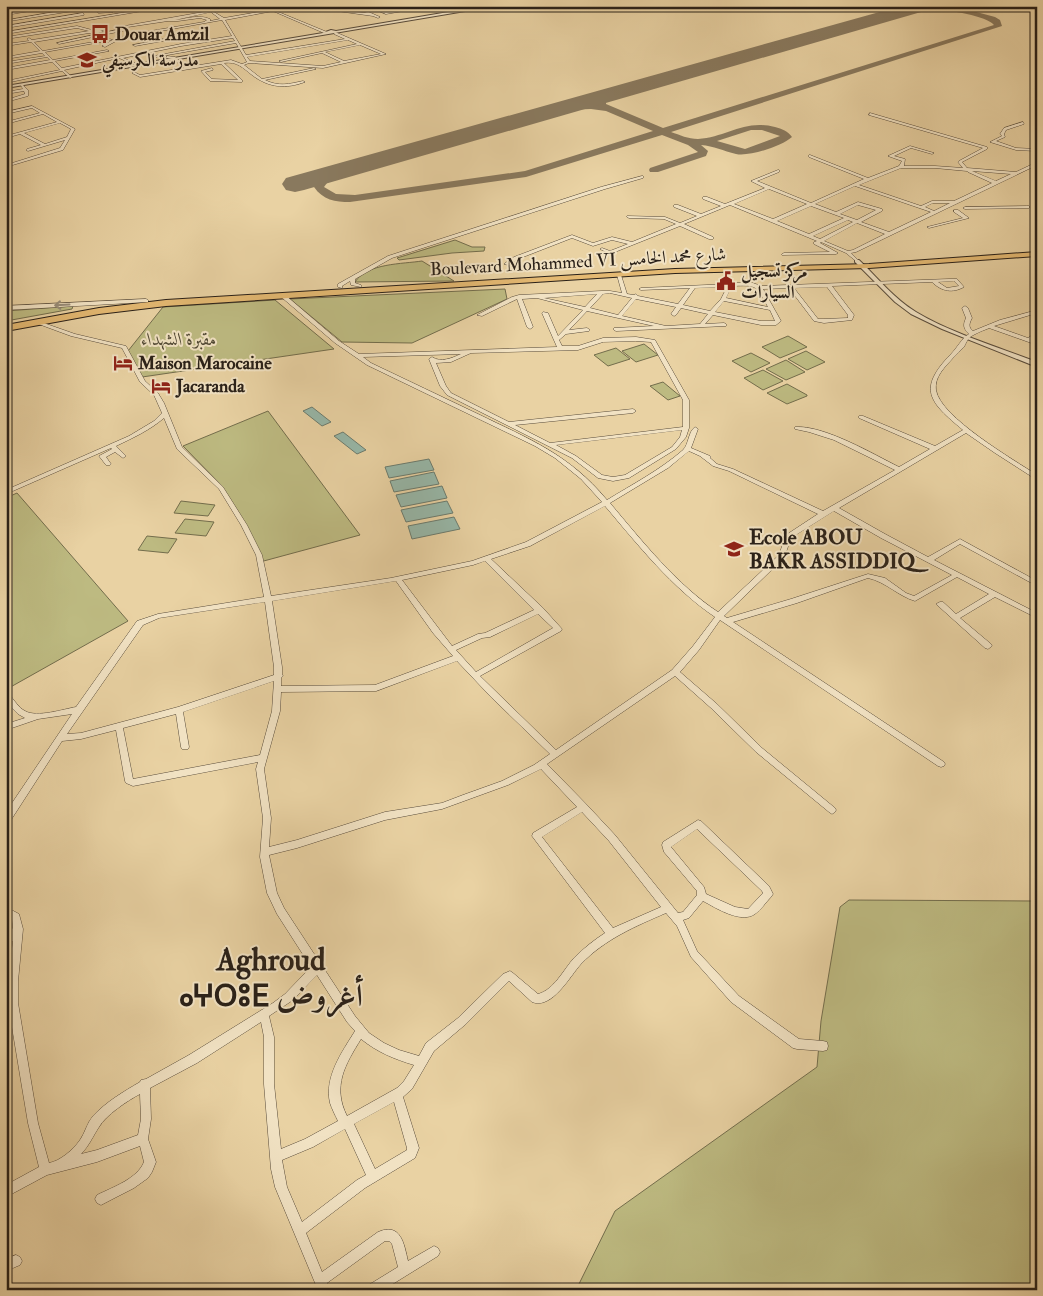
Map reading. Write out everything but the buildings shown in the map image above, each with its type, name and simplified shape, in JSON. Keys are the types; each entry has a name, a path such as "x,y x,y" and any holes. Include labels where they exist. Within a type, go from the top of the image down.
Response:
{"main road":[{"path":"863,264 1037,253"},
{"path":"863,264 889,265 1037,253"},
{"name":"Boulevard Mohammed VI شارع محمد الخامس","path":"6,326 127,307 282,295 359,286 750,264 863,264"},
{"name":"Boulevard Mohammed VI شارع محمد الخامس","path":"6,326 146,301 342,289 752,268 838,267 863,264"},
{"path":"838,267 856,270 876,278 880,268 889,265"}],"street":[{"path":"7,9 28,6"},
{"path":"17,25 6,15 59,6"},
{"path":"73,6 83,14 107,51 136,65"},
{"path":"92,6 96,10 104,12 151,6"},
{"path":"96,10 120,6"},
{"path":"6,33 172,6"},
{"path":"204,6 224,20 248,62"},
{"path":"6,45 126,28 238,6"},
{"path":"262,6 276,10"},
{"path":"262,80 384,54 268,6"},
{"path":"6,58 298,6"},
{"path":"346,6 330,10 372,15"},
{"path":"352,6 378,17"},
{"path":"368,6 386,14 431,6"},
{"path":"331,33 483,6"},
{"path":"153,56 331,33 493,6"},
{"path":"113,7 119,11"},
{"path":"140,7 146,10"},
{"path":"232,7 248,16"},
{"path":"7,9 13,13"},
{"path":"10,20 78,9"},
{"path":"347,12 360,9"},
{"path":"6,27 83,14"},
{"path":"115,15 127,20"},
{"path":"65,17 76,27"},
{"path":"102,17 110,20"},
{"path":"168,20 176,21 203,17 209,20 199,23 201,24"},
{"path":"30,23 35,28"},
{"path":"118,23 126,28"},
{"path":"6,27 13,32"},
{"path":"7,38 76,27 94,32"},
{"path":"6,82 167,48 208,36 183,27"},
{"path":"59,43 102,30 126,28 147,32 167,48"},
{"path":"175,28 202,42"},
{"path":"20,30 69,76"},
{"path":"59,30 67,36"},
{"path":"43,32 65,48"},
{"path":"123,42 182,32"},
{"path":"135,45 200,33"},
{"path":"139,48 233,37"},
{"path":"7,38 23,50"},
{"path":"104,46 117,39"},
{"path":"245,56 346,39"},
{"path":"130,42 143,52 153,56 175,58 239,46"},
{"path":"153,56 194,46 191,43"},
{"path":"274,63 360,44"},
{"path":"6,87 239,46"},
{"path":"309,46 344,63"},
{"path":"14,57 10,52 38,48"},
{"path":"128,50 133,55"},
{"path":"7,69 107,51"},
{"path":"6,63 48,56"},
{"path":"175,58 186,68"},
{"path":"150,70 206,61"},
{"path":"134,73 139,76 186,68 222,65 241,82 212,81 203,71 222,65 232,62 242,65 262,80 279,86 303,82"},
{"path":"242,65 248,62 323,67"},
{"path":"6,87 69,76"},
{"path":"6,100 27,95 26,90 21,85"},
{"path":"6,93 26,90"},
{"path":"6,113 31,107 73,128 62,149 6,166"},
{"path":"6,123 44,113"},
{"path":"870,114 986,148 960,162 964,168"},
{"path":"6,137 60,122"},
{"path":"1023,123 1005,129 1002,134 1004,136 993,142 1016,149 1037,150"},
{"path":"21,133 44,146"},
{"path":"28,150 68,138"},
{"path":"901,167 904,160 890,156 911,147 932,153"},
{"path":"810,156 868,179"},
{"path":"6,161 12,164"},
{"path":"848,252 854,252 994,182 1037,163"},
{"path":"773,221 868,179 901,167 964,168 1016,173"},
{"path":"957,168 984,176 994,182"},
{"path":"778,171 753,182 889,234"},
{"path":"342,289 352,278 390,257 642,177"},
{"path":"856,185 934,212"},
{"path":"602,249 610,253 770,188"},
{"path":"705,198 773,221 848,252 863,264"},
{"path":"921,208 932,202 954,202"},
{"path":"784,254 836,253 816,243 880,210 858,203 836,214"},
{"path":"676,206 701,216"},
{"path":"965,208 1027,206"},
{"path":"929,227 967,218 956,211"},
{"path":"629,217 665,218 711,238"},
{"path":"809,236 848,218"},
{"path":"506,264 516,258 572,236 593,245 612,238 632,244"},
{"path":"854,252 898,301 913,313 933,324 970,336 1037,364"},
{"path":"619,275 625,294"},
{"path":"352,278 353,284 359,286"},
{"path":"641,289 731,284 753,284 760,288 792,287 828,285 876,278 952,280 962,287 941,289 934,281"},
{"path":"701,326 723,299 731,284"},
{"path":"792,287 816,320 850,319 850,315 828,285"},
{"path":"674,314 694,286"},
{"path":"480,315 519,297 602,292 636,296 761,323 776,323 778,321 760,288"},
{"path":"558,339 602,292"},
{"path":"282,295 356,356 366,362 553,454 575,469 645,550 688,593 719,616 941,764"},
{"path":"532,296 664,327"},
{"path":"619,316 636,296"},
{"path":"519,297 530,327"},
{"path":"723,299 770,309"},
{"path":"6,308 146,301"},
{"path":"965,308 964,310 969,318 966,325 970,336"},
{"path":"1037,311 989,326 970,336 937,372 933,391 936,400 967,430 1037,478"},
{"path":"545,313 558,339 560,348"},
{"path":"36,322 73,335 124,347 143,382 156,394 166,413 178,448 221,488 244,526 258,555 268,591 279,676 279,689 271,733 260,769 267,818 264,852 267,876 272,893 280,911 351,1019 380,1047 422,1062"},
{"path":"616,328 724,325"},
{"path":"989,326 1037,343"},
{"path":"566,332 587,330"},
{"path":"1029,340 1037,334"},
{"path":"356,356 382,355 431,352 472,350 578,348 603,340 646,339 653,341 686,400 686,428 683,437 674,448 627,477 613,479 600,477 574,457 552,444 449,394 443,386 431,352"},
{"path":"433,362 449,361 472,350"},
{"path":"366,362 382,355"},
{"path":"508,424 633,410"},
{"path":"108,464 102,456 149,427 166,413"},
{"path":"861,417 934,448"},
{"path":"552,444 686,428"},
{"path":"797,428 815,431 836,439 900,470"},
{"path":"6,820 79,709 140,623 158,616 398,578 487,559 528,544 606,503 666,467 688,449 695,429"},
{"path":"264,852 297,844 385,816 442,806 505,783 542,764 675,672 696,648 719,616 778,560 783,553 788,537 823,514 855,498 934,448 967,430"},
{"path":"114,447 123,456"},
{"path":"6,492 114,447"},
{"path":"688,449 703,456 714,465 731,470 823,514"},
{"path":"834,508 928,560 1036,615"},
{"path":"928,560 960,541 1037,584"},
{"path":"476,675 557,632 557,627 487,559"},
{"path":"727,621 868,576 888,581 910,598 915,599 958,574"},
{"path":"398,578 436,631 459,657 556,755"},
{"path":"956,616 995,594"},
{"path":"940,604 956,616 988,646"},
{"path":"452,649 540,610"},
{"path":"279,689 376,688 459,657"},
{"path":"675,672 714,706 759,750 832,810"},
{"path":"60,738 81,736 179,710 279,676"},
{"path":"6,696 22,714 37,717"},
{"path":"6,727 37,717 79,709"},
{"path":"179,710 184,747"},
{"path":"119,726 129,781 133,783 262,758"},
{"path":"542,764 612,838 676,918 694,954 735,999 797,1044 823,1046"},
{"path":"584,807 536,836 612,934"},
{"path":"676,918 686,915 702,896 701,890 666,845 698,824 721,844 768,894 751,912 745,915 702,896"},
{"path":"276,1157 309,1143 397,1095 408,1085 430,1047 462,1021 506,977 510,976 536,999 540,999 552,993 586,952 612,934 668,908"},
{"path":"6,911 16,917 18,929 12,991 13,1003 34,1130 45,1170"},
{"path":"6,941 18,929"},
{"path":"57,1167 79,1149 103,1114 121,1099 193,1059 264,1015 289,997 318,967"},
{"path":"264,1015 268,1037 269,1084 276,1157 281,1187 323,1285 382,1236 387,1235 394,1237 405,1270"},
{"path":"361,1030 346,1054 335,1087 335,1100 373,1177"},
{"path":"101,1199 135,1181 148,1168 150,1160 143,1139 146,1119 145,1084"},
{"path":"300,1231 373,1177 411,1154 413,1148 397,1095"},
{"path":"6,1191 45,1170 97,1156 143,1139"},
{"path":"371,1290 434,1252"}],"green space":[{"path":"455,240 472,247 485,247 484,251 399,260 397,258"},
{"path":"422,261 454,281 355,282 368,271 376,268"},
{"path":"505,289 507,299 412,343 342,342 290,299"},
{"name":"مقبرة الشهداء","path":"275,300 334,349 142,377 128,351 163,307"},
{"path":"73,306 72,309 6,321 6,311"},
{"path":"788,336 807,347 780,358 762,347"},
{"path":"644,344 658,355 636,362 622,351"},
{"path":"616,348 630,359 608,366 594,355"},
{"path":"806,351 825,362 807,370 788,359"},
{"path":"751,353 770,363 751,372 732,361"},
{"path":"786,360 805,372 786,380 766,369"},
{"path":"763,370 783,381 763,390 744,378"},
{"path":"663,382 680,396 668,400 650,386"},
{"path":"787,384 807,396 787,404 767,393"},
{"path":"268,411 360,535 260,562 222,486 183,446"},
{"path":"17,493 128,621 7,689 6,498"},
{"path":"181,501 215,505 208,516 174,513"},
{"path":"185,519 214,522 206,536 175,533"},
{"path":"147,536 177,539 168,553 138,550"},
{"path":"849,900 1037,901 1037,1290 576,1290 615,1211 817,1067 821,1021 840,907"}],"shaded area":[{"path":"312,407 331,422 322,426 303,411"},
{"path":"343,432 366,450 357,454 334,436"},
{"path":"429,459 434,470 389,478 385,467"},
{"path":"434,472 439,484 394,492 390,481"},
{"path":"442,486 447,498 401,507 396,495"},
{"path":"447,501 453,513 406,522 401,510"},
{"path":"454,517 460,529 412,539 408,526"}],"taxiway":[{"path":"947,6 956,10"},
{"path":"916,8 936,7 956,10"},
{"path":"662,131 998,26 997,22 992,19 956,10"},
{"path":"608,109 602,105 601,101 611,94"},
{"path":"565,107 591,106 608,109"},
{"path":"608,109 662,131"},
{"path":"686,141 698,142 709,140 740,130 762,127 774,130 787,137 745,152 736,151 714,143 699,142"},
{"path":"344,170 323,181 319,187 322,191 330,196 355,198 526,174 662,131"},
{"path":"662,131 686,141"},
{"path":"654,170 702,154 703,151 686,141"}],"runway":[{"path":"295,184 922,6"}],"place":[{"name":"Douar Amzil","path":"100,34"},
{"name":"مدرسة الكرسيفي","path":"87,60"},
{"name":"مركز تسجيل السيارات","path":"726,281"},
{"name":"Maison Marocaine","path":"123,363"},
{"name":"Jacaranda","path":"161,386"},
{"name":"Ecole ABOU BAKR ASSIDDIQ","path":"734,549"}],"district":[{"name":"Aghroud ⴰⵖⵔⵓⴹ أغروض","path":"271,978"}]}
